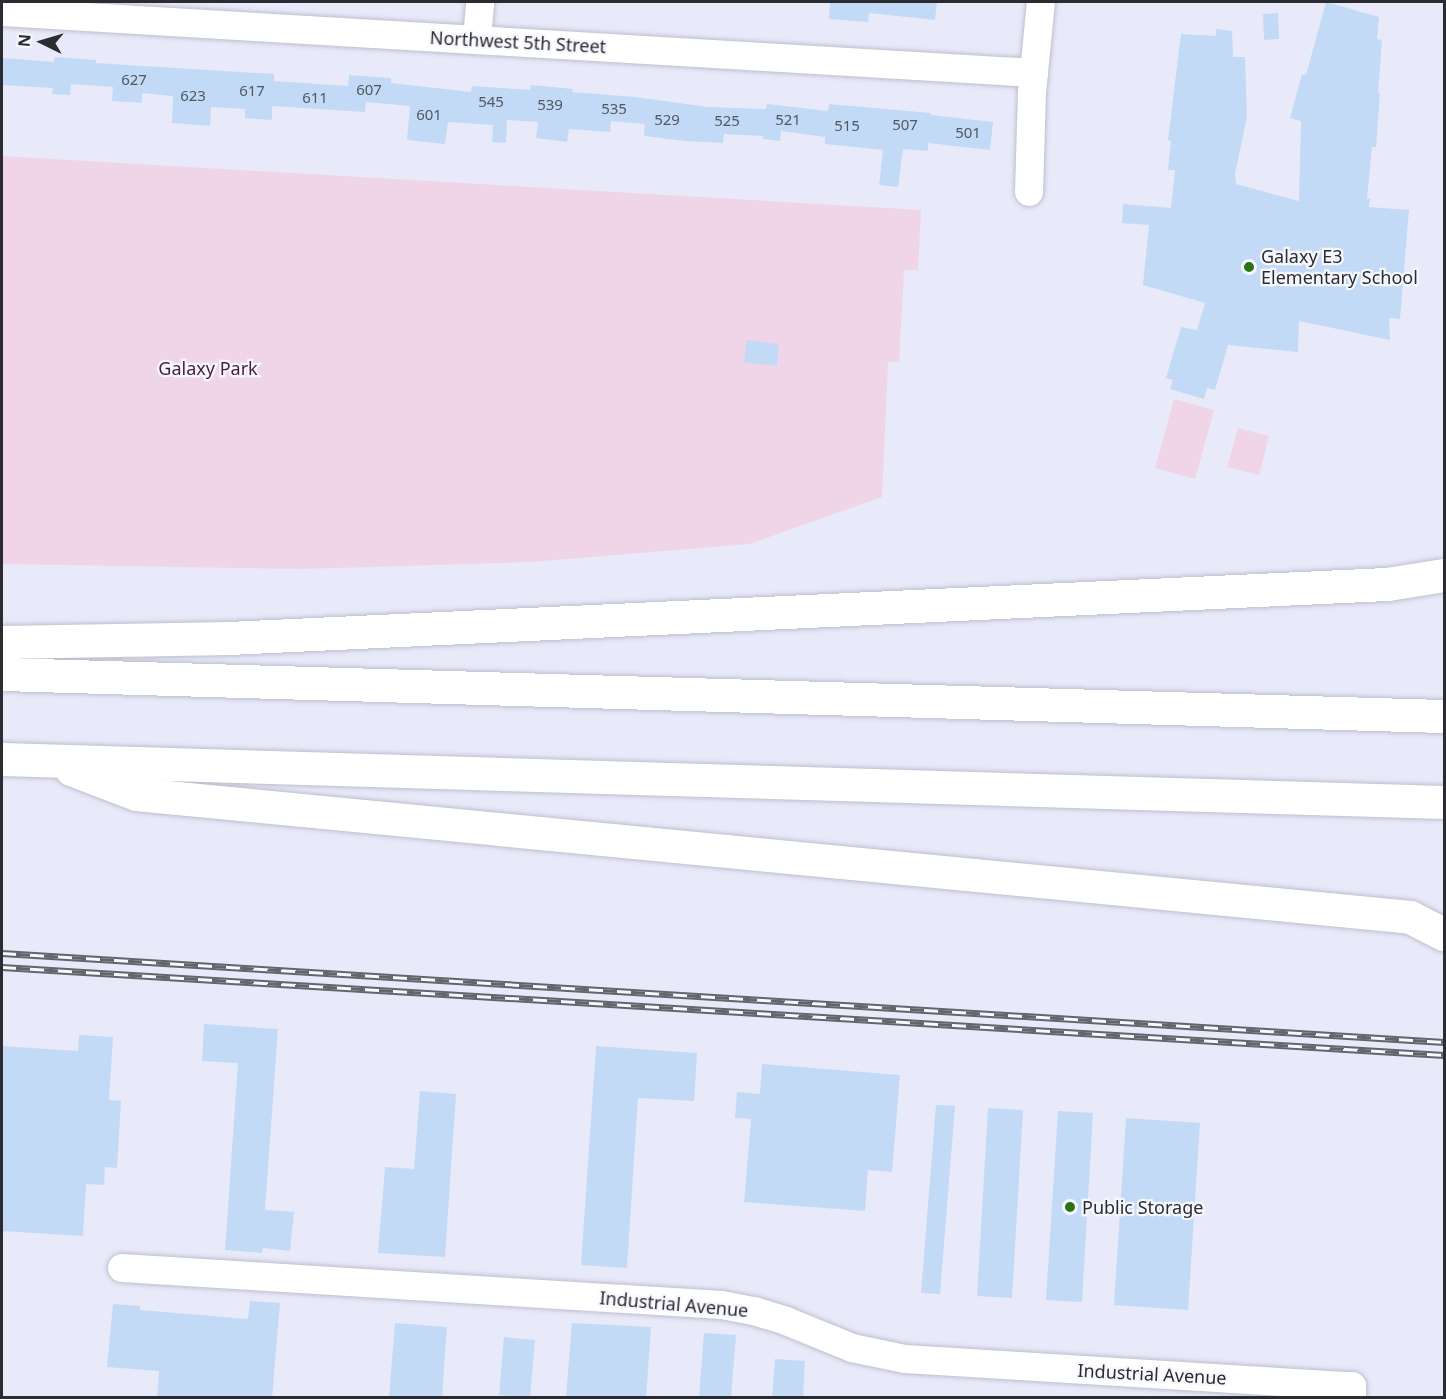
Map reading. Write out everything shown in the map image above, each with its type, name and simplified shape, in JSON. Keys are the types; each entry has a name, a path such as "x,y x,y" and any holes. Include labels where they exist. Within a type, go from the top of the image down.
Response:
{"highway":[{"path":"2,642 228,638 1387,584 1444,575"},
{"path":"1387,584 1444,589"},
{"path":"2,674 1444,716"},
{"path":"2,759 1444,802"},
{"path":"50,760 136,795 1410,917 1444,934"},
{"path":"1410,917 1421,912 1444,912"}],"street":[{"path":"477,39 480,2"},
{"path":"1029,192 1034,73 1041,2"},
{"name":"Northwest 5th Street","path":"2,12 1034,73"},
{"name":"Industrial Avenue","path":"122,1268 722,1305 754,1311 786,1321 852,1348 905,1359 1352,1386 1352,1398"}],"green space":[{"name":"Galaxy Park","path":"2,156 921,210 918,270 904,270 899,362 888,362 882,497 749,544 531,562 302,569 2,564"},
{"path":"1174,399 1214,410 1195,479 1155,468"},
{"path":"1238,428 1269,436 1259,475 1227,467"}],"building":[{"path":"830,2 937,2 935,20 869,13 868,22 829,19"},
{"path":"1326,2 1379,17 1377,39 1382,40 1378,93 1380,93 1376,147 1372,147 1367,199 1370,199 1369,207 1409,210 1400,319 1389,318 1390,340 1299,321 1298,352 1228,345 1215,390 1207,388 1204,399 1170,389 1173,380 1166,378 1181,327 1197,330 1205,303 1143,285 1149,225 1122,223 1123,204 1171,208 1175,170 1168,170 1171,141 1168,140 1181,34 1216,36 1216,29 1232,31 1233,57 1245,57 1247,117 1235,174 1236,184 1299,201 1301,121 1290,118 1302,74 1306,75"},
{"path":"1278,13 1279,39 1264,40 1263,14"},
{"path":"55,57 96,60 96,63 274,74 274,81 348,86 349,75 391,78 391,83 471,92 472,86 530,90 531,85 573,89 572,92 635,97 708,107 766,109 767,104 828,111 829,104 931,113 930,115 993,122 990,150 928,143 928,151 903,149 898,187 879,185 883,150 825,144 825,137 781,131 780,141 763,139 763,136 724,134 723,143 685,141 644,136 645,124 611,121 610,132 569,129 567,142 536,138 538,122 507,120 506,143 492,142 493,125 448,122 445,144 407,140 410,106 366,102 365,112 272,106 272,120 245,118 245,109 211,107 210,126 172,123 173,96 142,93 142,103 112,101 113,87 71,84 70,95 52,94 53,88 2,85 2,58 54,62"},
{"path":"747,340 779,344 777,366 744,362"},
{"path":"204,1024 278,1029 265,1210 294,1212 290,1251 263,1248 262,1253 225,1250 238,1063 202,1061"},
{"path":"79,1035 113,1037 109,1100 121,1101 117,1168 105,1167 104,1185 86,1184 83,1236 2,1231 2,1046 78,1051"},
{"path":"596,1046 697,1053 694,1101 638,1098 627,1268 581,1265"},
{"path":"762,1064 900,1075 892,1172 868,1170 865,1211 744,1202 751,1119 735,1118 737,1092 760,1094"},
{"path":"420,1091 456,1094 445,1257 378,1253 385,1167 414,1169"},
{"path":"936,1105 955,1106 940,1294 921,1293"},
{"path":"988,1108 1023,1110 1012,1298 977,1296"},
{"name":"Public Storage","path":"1058,1111 1093,1113 1082,1302 1046,1300"},
{"path":"1126,1118 1200,1123 1188,1310 1114,1305"},
{"path":"250,1301 280,1303 272,1398 157,1398 159,1371 107,1367 113,1304 140,1306 140,1310 248,1319"},
{"path":"395,1323 447,1327 442,1398 389,1398"},
{"path":"572,1323 651,1327 646,1398 566,1398"},
{"path":"704,1333 736,1335 731,1398 699,1398"},
{"path":"504,1337 535,1340 530,1398 499,1395"},
{"path":"775,1359 805,1361 803,1398 772,1398"}],"railway":[{"path":"2,953 1444,1042"},
{"path":"2,967 1444,1055"}],"place":[{"name":"Galaxy E3 Elementary School","path":"1249,267"},
{"name":"Public Storage","path":"1070,1207"}]}
